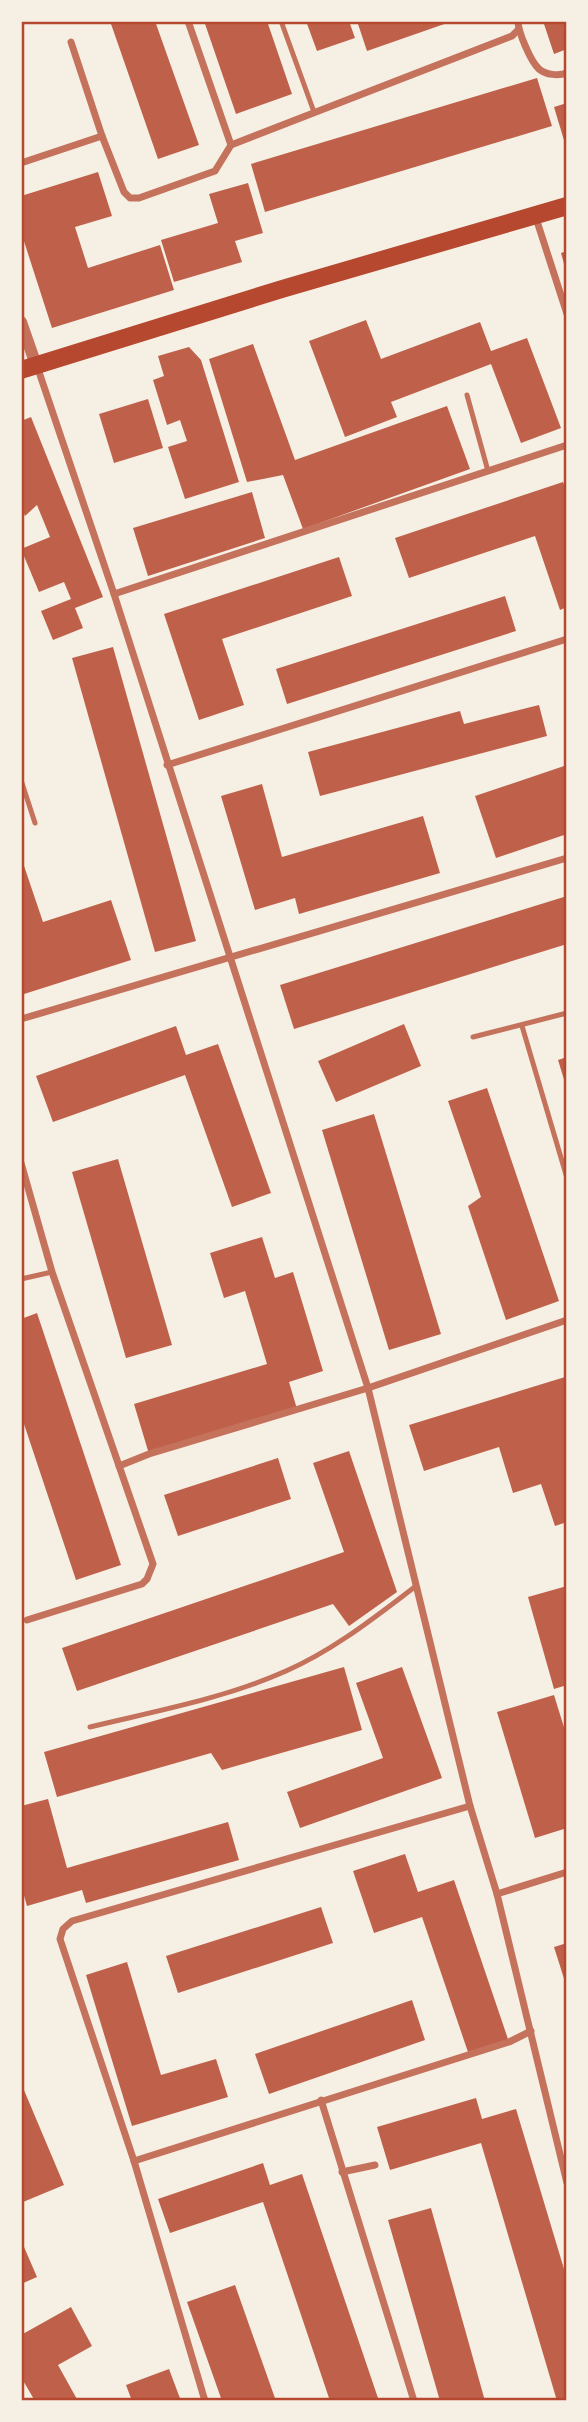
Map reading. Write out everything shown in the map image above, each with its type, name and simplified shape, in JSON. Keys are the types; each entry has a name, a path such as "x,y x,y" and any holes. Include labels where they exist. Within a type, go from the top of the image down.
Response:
{"main road":[{"path":"29,368 282,289 567,206"}],"street":[{"path":"188,21 231,145"},
{"path":"71,42 124,192 130,198 139,198 215,172 231,145 512,36 518,25"},
{"path":"518,25 537,68 548,74 567,73"},
{"path":"21,163 102,136"},
{"path":"534,215 567,314"},
{"path":"21,322 29,368 114,594 368,1388 470,1806 497,1894 566,2177"},
{"path":"114,594 567,445"},
{"path":"167,765 567,639"},
{"path":"21,1019 567,858"},
{"path":"21,1163 52,1272 153,1563 147,1579 142,1584 27,1620"},
{"path":"119,1466 149,1454 368,1388 567,1320"},
{"path":"205,2401 134,2161 60,1939 63,1929 72,1921 470,1806"},
{"path":"497,1894 567,1872"},
{"path":"134,2161 509,2042 531,2031"},
{"path":"321,2100 414,2401"},
{"path":"342,2172 375,2165"}],"lane":[{"path":"281,21 314,113"},
{"path":"467,395 488,471"},
{"path":"21,785 35,823"},
{"path":"473,1037 567,1013"},
{"path":"522,1026 567,1178"},
{"path":"21,1279 52,1272"},
{"path":"90,1727 211,1699 287,1671 344,1639 416,1586"}],"building":[{"path":"110,21 155,21 199,145 158,159"},
{"path":"204,21 267,21 292,94 236,114"},
{"path":"306,21 349,21 355,38 317,51"},
{"path":"357,21 453,21 367,51"},
{"path":"543,21 567,21 567,49 554,54"},
{"path":"537,78 552,126 265,212 251,164"},
{"path":"567,103 567,147 566,147 554,107"},
{"path":"98,172 112,216 75,227 88,268 160,245 174,290 52,328 21,232 21,196"},
{"path":"248,183 263,233 235,241 242,262 174,282 161,240 218,223 209,194"},
{"path":"567,251 567,271 566,271 561,253"},
{"path":"366,320 381,359 480,322 491,351 527,338 561,428 521,443 491,364 391,402 397,417 345,437 309,341"},
{"path":"253,344 295,460 447,406 470,469 303,529 283,475 247,482 209,359"},
{"path":"189,347 201,360 239,482 185,499 168,447 187,441 180,420 167,425 153,380 164,376 158,356"},
{"path":"148,399 163,448 114,463 99,414"},
{"path":"31,417 103,597 75,608 83,628 53,640 41,611 71,599 64,582 39,592 21,549 50,537 37,505 25,516 21,507 21,421"},
{"path":"563,482 567,492 567,607 560,610 535,536 409,578 395,538"},
{"path":"252,492 265,538 148,576 133,528"},
{"path":"339,557 352,596 222,639 244,705 199,720 164,614"},
{"path":"505,596 516,631 287,704 276,669"},
{"path":"113,647 196,941 155,952 72,658"},
{"path":"539,705 547,736 320,796 308,752 460,711 464,724"},
{"path":"567,765 567,834 496,858 475,796"},
{"path":"262,784 282,857 423,816 440,873 299,914 295,898 255,910 221,796"},
{"path":"21,857 43,922 111,900 131,960 21,995"},
{"path":"567,896 567,944 294,1029 280,985"},
{"path":"404,1024 421,1066 336,1102 318,1061"},
{"path":"176,1026 186,1055 218,1044 271,1193 232,1207 185,1075 53,1122 36,1076"},
{"path":"567,1057 567,1086 566,1086 558,1060"},
{"path":"487,1088 559,1301 506,1320 468,1206 481,1197 448,1101"},
{"path":"374,1114 441,1334 389,1350 322,1130"},
{"path":"118,1159 172,1345 126,1358 72,1172"},
{"path":"262,1237 275,1278 293,1272 323,1371 289,1382 297,1409 149,1454 134,1404 267,1364 245,1291 224,1298 210,1253"},
{"path":"37,1313 121,1565 76,1580 21,1415 21,1319"},
{"path":"565,1377 567,1522 555,1526 541,1484 513,1493 499,1447 424,1471 409,1425"},
{"path":"349,1451 397,1592 349,1626 333,1604 77,1691 62,1648 344,1552 313,1463"},
{"path":"278,1458 291,1499 178,1536 164,1495"},
{"path":"567,1586 567,1685 554,1689 528,1597"},
{"path":"344,1667 362,1730 222,1770 211,1753 57,1797 44,1752"},
{"path":"402,1667 442,1778 300,1828 287,1792 383,1758 356,1683"},
{"path":"554,1695 567,1737 567,1828 535,1838 497,1712"},
{"path":"48,1799 67,1868 228,1822 239,1860 86,1903 82,1890 27,1906 21,1885 21,1806"},
{"path":"405,1854 418,1892 454,1880 509,2042 469,2055 422,1917 374,1933 353,1871"},
{"path":"321,1907 333,1943 178,1993 166,1956"},
{"path":"567,1943 567,1985 566,1985 554,1947"},
{"path":"127,1962 161,2075 216,2059 228,2097 132,2126 86,1975"},
{"path":"412,2000 425,2040 269,2094 255,2054"},
{"path":"21,2083 64,2185 23,2202 21,2198"},
{"path":"476,2098 482,2119 516,2109 567,2279 567,2401 557,2401 481,2143 390,2170 377,2127"},
{"path":"263,2163 270,2185 302,2174 379,2401 330,2401 263,2202 170,2233 158,2199"},
{"path":"431,2208 485,2401 440,2401 388,2220"},
{"path":"21,2240 37,2277 21,2284"},
{"path":"235,2285 276,2401 222,2401 187,2302"},
{"path":"71,2307 92,2346 58,2365 78,2401 35,2401 21,2377 21,2335"},
{"path":"169,2369 181,2401 132,2401 126,2385"}]}
